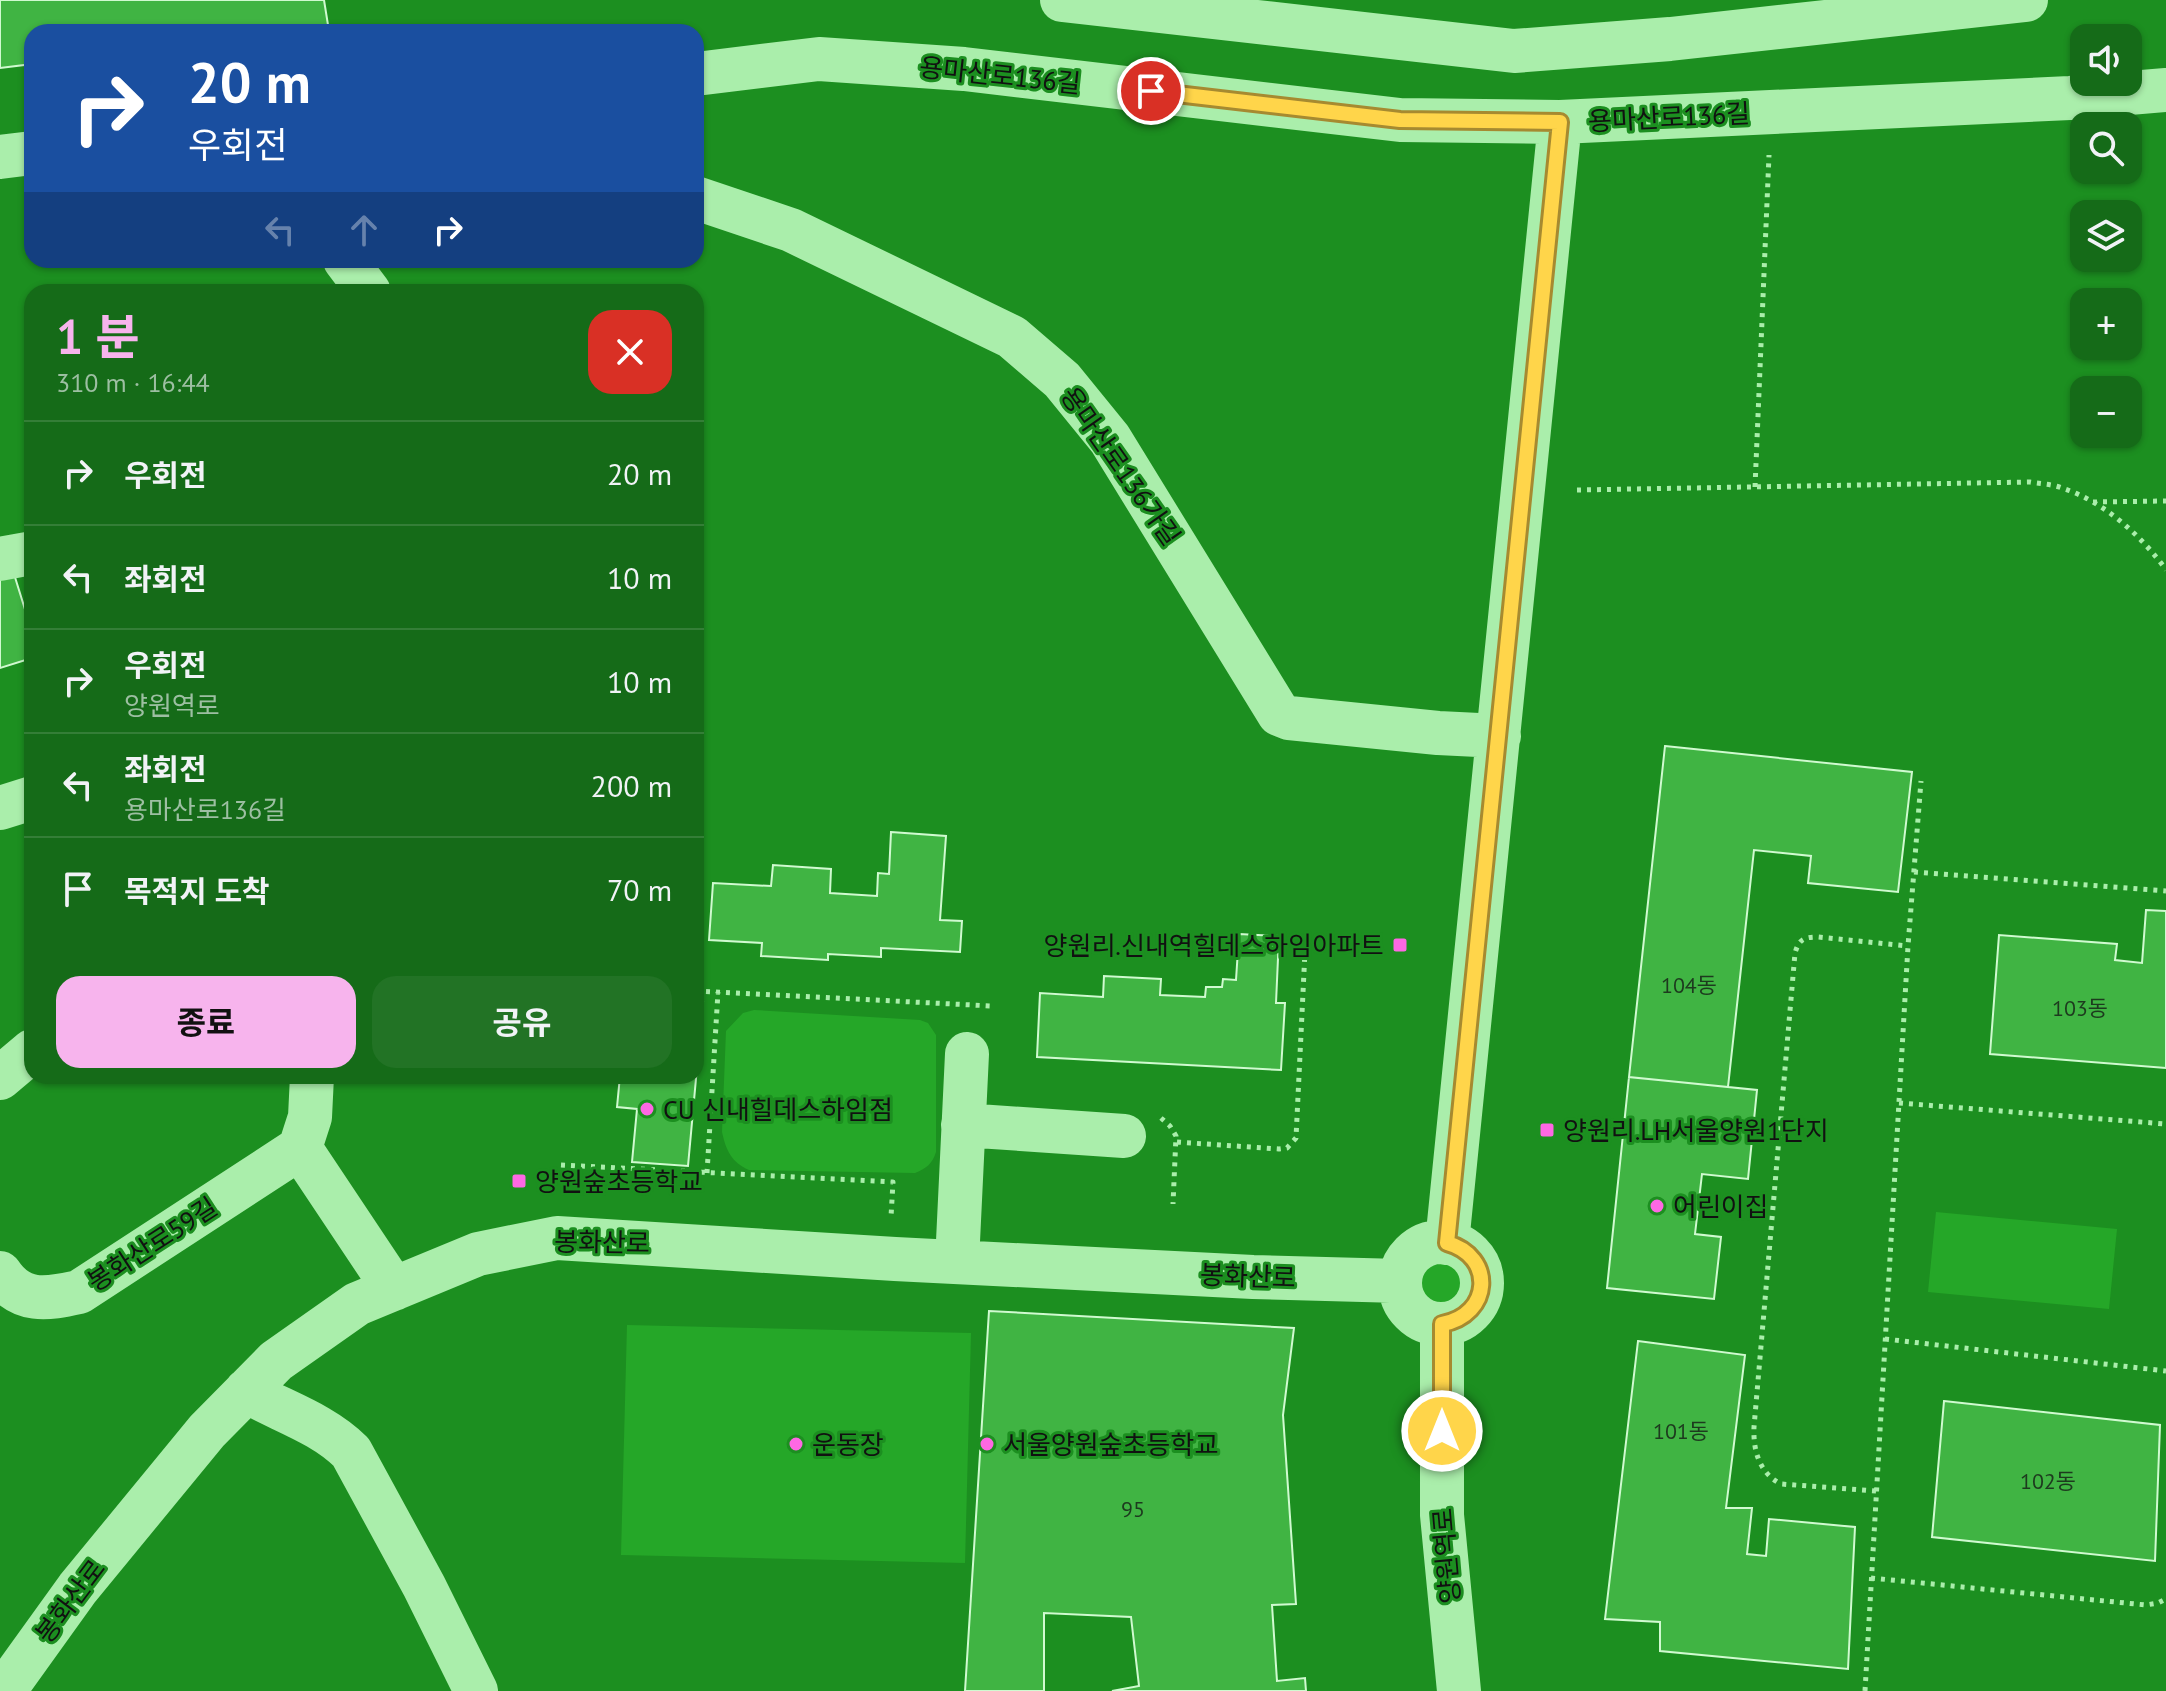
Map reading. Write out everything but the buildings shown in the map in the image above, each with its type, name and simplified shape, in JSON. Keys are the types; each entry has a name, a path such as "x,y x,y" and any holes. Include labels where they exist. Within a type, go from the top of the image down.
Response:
{"street":[{"path":"1062,0 1514,51 1670,39 2026,0"},
{"name":"용마산로136길","path":"704,73 819,59 964,69 1400,120 1560,122 2070,98 2166,90"},
{"path":"1447,1243 1560,122"},
{"path":"0,157 24,154"},
{"name":"용마산로136가길","path":"704,201 791,230 1012,337 1062,380 1110,439 1279,714 1289,718 1438,733 1499,736"},
{"path":"0,559 24,554"},
{"path":"0,808 24,800"},
{"path":"957,1262 967,1054"},
{"path":"0,1078 24,1058"},
{"path":"312,1084 310,1117 300,1148 394,1289"},
{"path":"963,1125 1143,1127"},
{"name":"봉화산로59길","path":"0,1273 7,1284 23,1295 52,1298 79,1292 300,1148"},
{"name":"봉화산로","path":"4,1691 78,1588 207,1431 276,1361 357,1304 478,1254 557,1238 957,1262 1392,1281"},
{"path":"1433,1243 1447,1243 1459,1246 1470,1254 1478,1265 1482,1279 1476,1304 1456,1321 1442,1324 1417,1317 1407,1307 1392,1281 1410,1256 1420,1248 1433,1243"},
{"name":"양원역로","path":"1442,1324 1442,1515 1459,1691"},
{"path":"246,1391 337,1438 351,1452 424,1586 476,1691"}],"path":[{"path":"1755,487 1769,155"},
{"path":"1577,490 2030,482 2062,487 2092,502 2121,522 2152,550 2166,570"},
{"path":"2092,502 2166,501"},
{"path":"1865,1691 1908,946 1921,781"},
{"path":"1914,872 2166,891"},
{"path":"1876,1491 1781,1484 1763,1471 1753,1444 1795,953 1799,942 1806,937 1908,946"},
{"path":"1177,1142 1279,1149 1287,1148 1296,1138 1305,951"},
{"path":"704,991 992,1006"},
{"path":"707,1173 718,992"},
{"path":"1899,1103 2166,1124"},
{"path":"1143,1127 1170,1126 1177,1142 1173,1204"},
{"path":"561,1165 893,1182 890,1226"},
{"path":"1885,1339 2166,1371"},
{"path":"1871,1578 2146,1605 2166,1599"}],"green space":[{"path":"754,1010 928,1023 936,1035 936,1152 931,1163 915,1173 749,1170 738,1163 728,1150 722,1132 726,1031 743,1013"},
{"path":"1936,1212 2117,1229 2109,1309 1928,1292"},
{"path":"1441,1257 1460,1264 1467,1283 1460,1302 1441,1309 1422,1302 1415,1283 1422,1264"},
{"name":"운동장","path":"627,1325 971,1333 965,1563 621,1555"}],"place":[{"name":"양원리.신내역힐데스하임아파트","path":"1400,945"},
{"name":"CU 신내힐데스하임점","path":"647,1109"},
{"name":"양원리.LH서울양원1단지","path":"1547,1130"},
{"name":"양원숲초등학교","path":"519,1181"},
{"name":"어린이집","path":"1657,1206"},
{"name":"운동장","path":"796,1444"},
{"name":"서울양원숲초등학교","path":"987,1444"}],"route":[{"path":"1151,91 1400,120 1560,122 1447,1243 1459,1246 1478,1265 1482,1279 1481,1292 1467,1314 1456,1321 1442,1324 1442,1431"}]}
